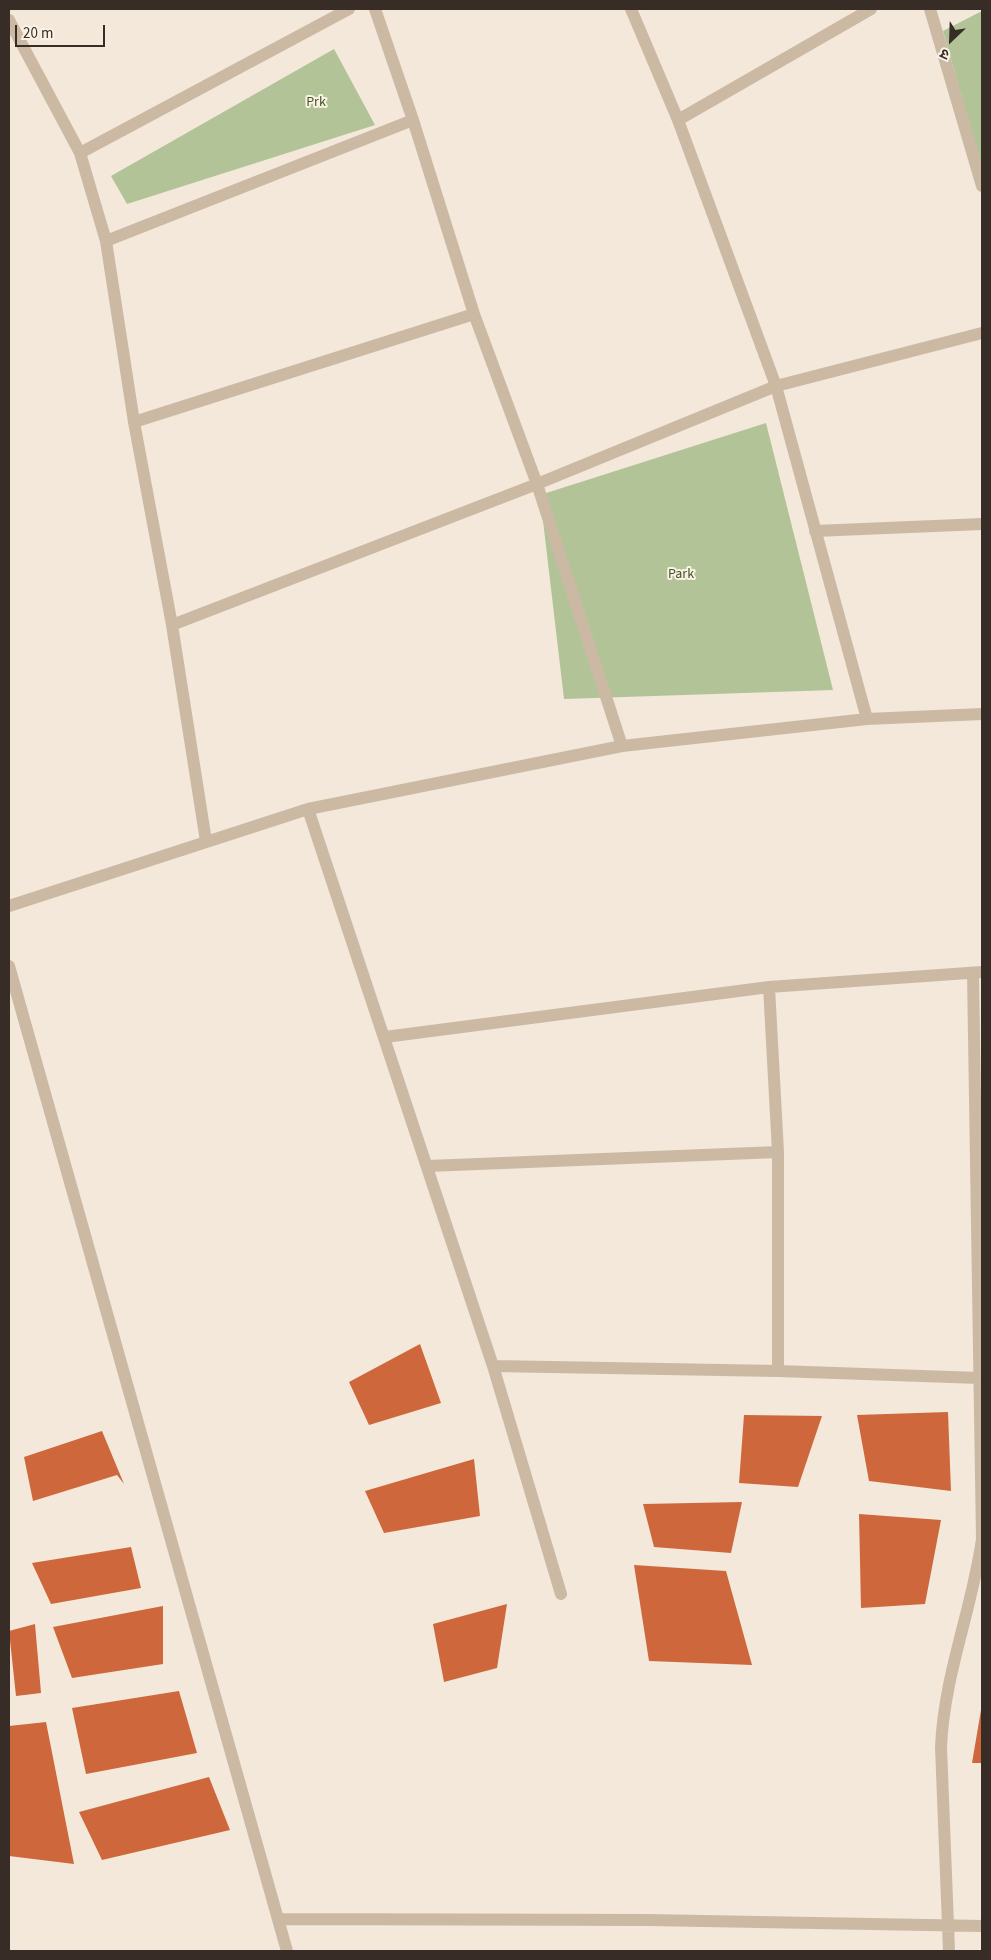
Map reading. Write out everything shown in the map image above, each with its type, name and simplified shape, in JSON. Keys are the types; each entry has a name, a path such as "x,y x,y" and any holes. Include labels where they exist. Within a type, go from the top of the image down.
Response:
{"street":[{"path":"80,153 349,9"},
{"path":"375,9 413,120 474,314 537,484 622,746"},
{"path":"631,9 678,120 776,386 868,719"},
{"path":"678,120 871,9"},
{"path":"930,9 982,186"},
{"path":"9,20 80,153 106,241 134,422 172,625 206,841"},
{"path":"106,241 413,120"},
{"path":"134,422 474,314"},
{"path":"172,625 537,484 776,386 982,333"},
{"path":"815,530 982,524"},
{"path":"9,906 308,809 622,746 868,719 982,714"},
{"path":"308,809 493,1366 561,1594"},
{"path":"9,966 287,1951"},
{"path":"385,1038 769,987 977,973 979,1378 982,1539 978,1568 949,1678 942,1715 941,1747 949,1951"},
{"path":"769,987 778,1152 778,1370"},
{"path":"428,1166 778,1152"},
{"path":"493,1366 778,1370 979,1378"},
{"path":"278,1920 648,1920 982,1926"}],"green space":[{"path":"982,11 982,168 943,31"},
{"name":"Prk","path":"334,49 375,125 127,204 111,176"},
{"name":"Park","path":"766,423 833,690 564,699 540,495"}],"building":[{"path":"420,1344 441,1403 369,1425 349,1382"},
{"path":"948,1412 951,1491 869,1481 857,1415"},
{"path":"744,1415 822,1416 798,1487 739,1483"},
{"path":"102,1431 124,1484 117,1475 33,1501 24,1457"},
{"path":"474,1459 480,1516 384,1533 365,1491"},
{"path":"742,1502 731,1553 654,1547 643,1504"},
{"path":"859,1514 941,1520 925,1604 861,1608"},
{"path":"131,1547 141,1588 51,1604 32,1563"},
{"path":"634,1565 726,1571 752,1665 649,1661"},
{"path":"507,1604 497,1668 444,1682 433,1624"},
{"path":"163,1606 163,1664 72,1678 53,1627"},
{"path":"35,1624 41,1693 16,1696 9,1631"},
{"path":"179,1691 197,1753 86,1774 72,1708"},
{"path":"981,1710 982,1763 972,1763"},
{"path":"46,1722 74,1864 9,1856 9,1726"},
{"path":"209,1777 230,1830 102,1860 79,1812"}]}
